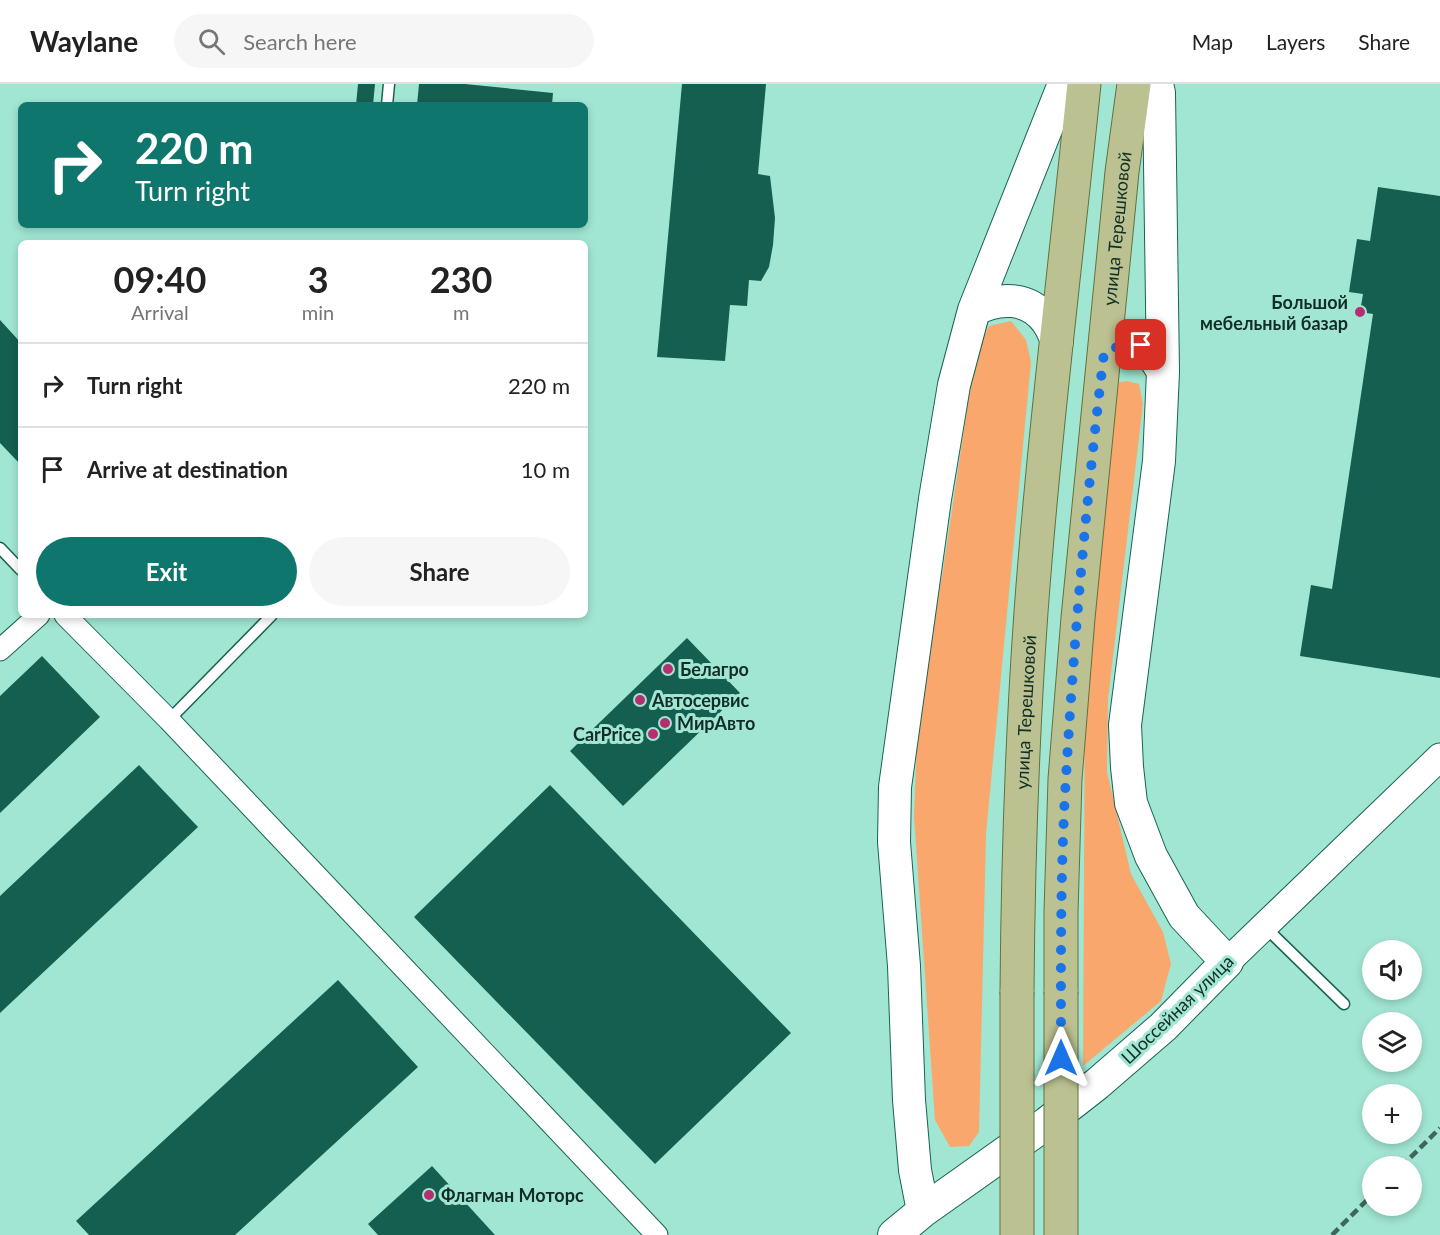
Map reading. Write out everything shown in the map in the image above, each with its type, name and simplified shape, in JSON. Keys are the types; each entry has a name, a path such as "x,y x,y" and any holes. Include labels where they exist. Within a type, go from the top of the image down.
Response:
{"main road":[{"path":"923,1211 915,1170 909,1100 904,966 894,842 895,787 935,499 954,385 974,310 1064,84"},
{"name":"улица Терешковой","path":"1017,1235 1017,992 1022,777 1031,613 1084,84"},
{"name":"улица Терешковой","path":"1061,1235 1061,912 1065,778 1088,502 1122,172 1134,84"},
{"path":"1157,84 1159,93 1163,372 1159,461 1125,725 1126,768 1131,803 1151,856 1184,916 1227,962"},
{"path":"974,310 989,302 1002,300 1018,302 1033,308 1047,320 1058,340"},
{"path":"1104,353 1127,344 1141,345 1152,352 1163,372"},
{"name":"Шоссейная улица","path":"894,1235 923,1211 1047,1123 1097,1084 1162,1027 1227,962"}],"street":[{"path":"0,650 36,618"},
{"path":"67,618 169,720 657,1235"},
{"name":"Шоссейная улица","path":"1227,962 1440,757"}],"lane":[{"path":"387,102 389,84"},
{"path":"0,548 18,567"},
{"path":"169,720 269,618"},
{"path":"1264,926 1344,1004"}],"shaded area":[{"path":"1011,321 1026,340 1031,362 986,834 979,1132 969,1146 950,1147 935,1120 914,817 918,716 943,570 976,349 989,326"},
{"path":"1127,381 1139,384 1143,404 1108,699 1107,772 1131,874 1163,932 1171,964 1161,1001 1083,1066 1085,679 1116,383"}],"building":[{"path":"358,84 375,84 373,102 356,102"},
{"path":"419,84 465,84 553,93 552,102 417,102"},
{"path":"682,84 766,84 758,174 770,176 775,218 773,245 769,267 761,281 749,280 747,306 730,305 725,361 657,357"},
{"path":"1378,187 1440,196 1440,678 1300,656 1311,585 1332,589 1373,314 1360,312 1363,294 1349,292 1357,239 1370,241"},
{"path":"0,320 18,340 18,462 0,443"},
{"path":"687,638 740,693 623,806 570,751"},
{"path":"42,656 100,717 0,813 0,696"},
{"path":"139,765 198,827 0,1013 0,896"},
{"path":"550,785 791,1033 655,1164 414,917"},
{"path":"338,980 418,1067 235,1235 89,1235 76,1221"},
{"name":"Флагман Моторс","path":"432,1166 495,1235 378,1235 368,1224"}],"railway":[{"path":"1412,1156 1440,1128"},
{"path":"1332,1235 1362,1205"}],"place":[{"name":"Большой мебельный базар","path":"1360,312"},
{"name":"Белагро","path":"668,669"},
{"name":"Автосервис","path":"640,700"},
{"name":"МирАвто","path":"665,723"},
{"name":"CarPrice","path":"653,734"},
{"name":"Флагман Моторс","path":"429,1195"}],"route":[{"path":"1061,1058 1061,912 1065,778 1098,406 1104,353 1127,344 1141,345"}]}
